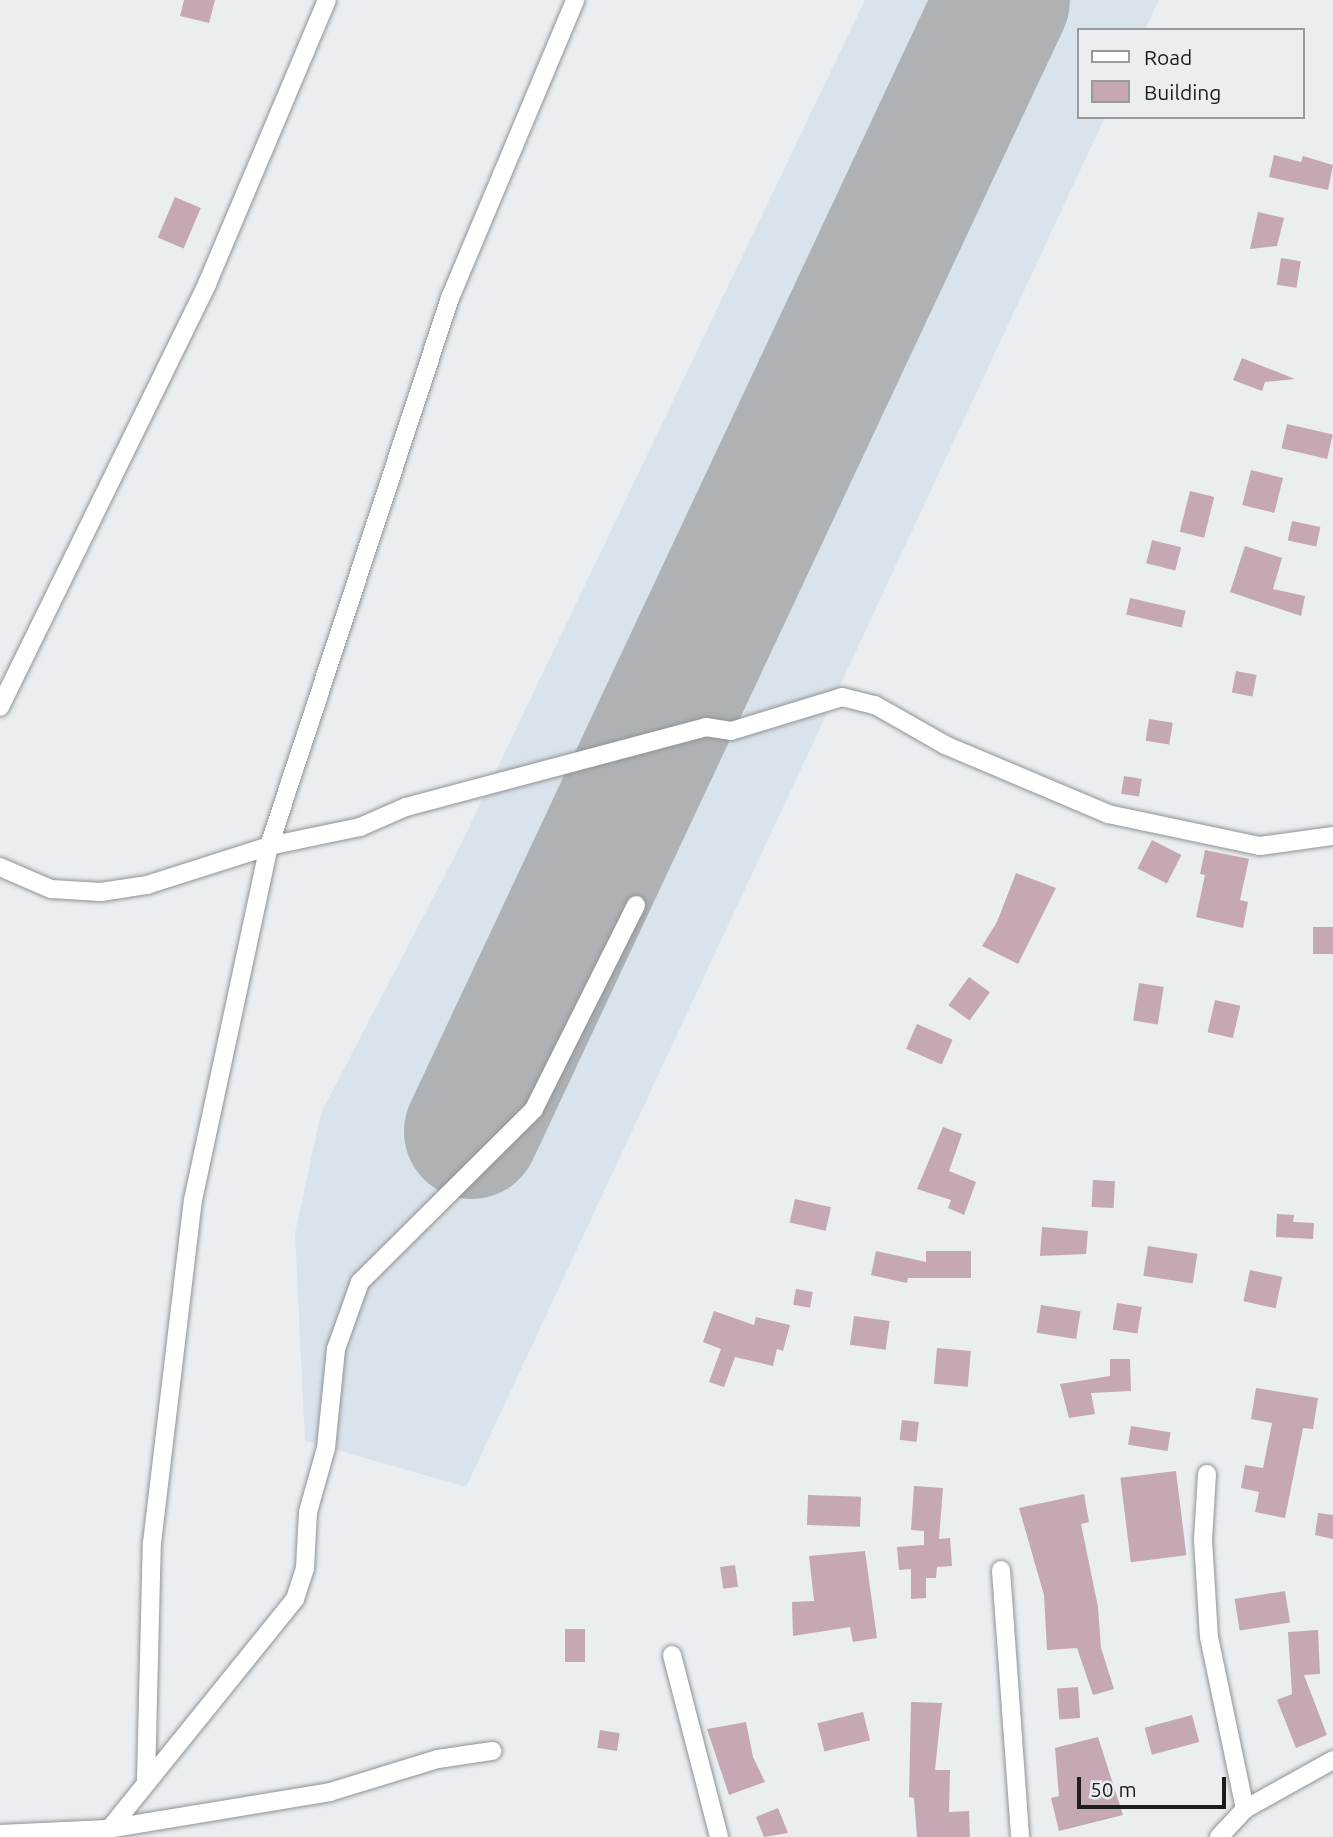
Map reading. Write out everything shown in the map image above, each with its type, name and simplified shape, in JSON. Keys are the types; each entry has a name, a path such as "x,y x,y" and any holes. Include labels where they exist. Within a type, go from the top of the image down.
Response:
{"street":[{"path":"0,707 207,285 327,0"},
{"path":"146,1781 152,1543 192,1213 269,846 450,298 575,0"},
{"path":"0,867 51,889 101,892 147,885 269,846 360,827 406,807 706,727 732,730 842,697 875,705 945,745 1108,814 1261,846 1333,836"},
{"path":"105,1833 295,1600 305,1568 308,1511 326,1448 336,1349 360,1282 534,1109 636,905"},
{"path":"1207,1474 1203,1540 1209,1637 1245,1809"},
{"path":"1001,1570 1020,1837"},
{"path":"671,1655 719,1837"},
{"path":"0,1834 105,1833 330,1792 438,1759 492,1751"},
{"path":"1219,1837 1245,1809 1333,1760"}],"shaded area":[{"path":"865,0 1159,0 1146,28 1078,28 1078,119 1104,119 466,1487 305,1441 295,1233 321,1113 460,846"}],"building":[{"path":"184,0 215,0 209,23 180,16"},
{"path":"1274,155 1301,162 1303,156 1333,165 1328,190 1269,177"},
{"path":"175,197 201,208 184,248 158,238"},
{"path":"1258,212 1284,218 1277,246 1250,249"},
{"path":"1281,258 1301,261 1297,288 1277,285"},
{"path":"1242,358 1295,379 1265,382 1262,391 1233,380"},
{"path":"1287,424 1333,435 1327,459 1281,448"},
{"path":"1251,470 1283,478 1274,513 1242,505"},
{"path":"1190,491 1214,497 1204,538 1180,532"},
{"path":"1292,521 1320,527 1316,547 1288,541"},
{"path":"1152,540 1181,547 1175,571 1146,563"},
{"path":"1245,546 1282,558 1273,589 1305,596 1301,616 1230,592"},
{"path":"1130,598 1186,611 1182,627 1126,615"},
{"path":"1236,671 1257,675 1252,697 1232,693"},
{"path":"1149,719 1173,723 1169,744 1146,741"},
{"path":"1124,776 1142,779 1139,797 1121,794"},
{"path":"1152,840 1181,855 1167,883 1137,869"},
{"path":"1205,850 1249,859 1240,900 1248,902 1243,928 1196,917 1205,875 1200,874"},
{"path":"1016,873 1056,888 1018,964 982,946 997,922"},
{"path":"1313,927 1333,927 1333,954 1313,954"},
{"path":"969,977 990,992 969,1021 948,1005"},
{"path":"1139,983 1164,987 1158,1024 1133,1021"},
{"path":"1215,1000 1240,1006 1233,1038 1208,1032"},
{"path":"917,1024 953,1040 942,1065 906,1049"},
{"path":"943,1127 962,1134 949,1171 976,1182 964,1215 948,1208 951,1200 917,1189"},
{"path":"1093,1180 1115,1181 1114,1208 1092,1207"},
{"path":"795,1199 831,1207 826,1231 790,1222"},
{"path":"1277,1214 1294,1215 1293,1222 1314,1223 1313,1239 1276,1237"},
{"path":"1042,1227 1088,1231 1086,1254 1040,1256"},
{"path":"1148,1246 1197,1254 1193,1283 1143,1276"},
{"path":"876,1251 926,1262 926,1251 971,1251 971,1278 908,1278 907,1283 871,1275"},
{"path":"1250,1270 1282,1277 1276,1308 1243,1301"},
{"path":"796,1289 813,1292 810,1308 793,1305"},
{"path":"1117,1303 1142,1307 1137,1334 1113,1330"},
{"path":"1041,1305 1081,1311 1076,1339 1037,1333"},
{"path":"714,1311 754,1325 756,1317 790,1325 783,1351 777,1349 773,1366 735,1357 724,1387 709,1382 721,1349 703,1342"},
{"path":"854,1316 890,1321 886,1350 850,1345"},
{"path":"937,1348 971,1351 968,1387 934,1384"},
{"path":"1110,1359 1130,1359 1131,1391 1091,1393 1095,1414 1069,1418 1060,1384 1110,1376"},
{"path":"1256,1388 1318,1398 1313,1429 1303,1428 1285,1518 1255,1512 1259,1492 1241,1488 1245,1465 1263,1468 1272,1423 1251,1419"},
{"path":"902,1420 919,1422 916,1442 900,1440"},
{"path":"1131,1426 1171,1432 1168,1451 1128,1445"},
{"path":"1176,1471 1186,1555 1131,1562 1120,1478"},
{"path":"914,1486 943,1488 939,1539 950,1538 952,1566 937,1567 936,1578 926,1578 926,1598 911,1599 911,1569 899,1570 897,1547 924,1545 924,1531 911,1530"},
{"path":"1084,1494 1089,1522 1081,1524 1098,1607 1101,1648 1114,1689 1093,1695 1077,1648 1047,1650 1044,1595 1019,1508"},
{"path":"808,1495 861,1497 860,1527 807,1525"},
{"path":"1318,1513 1333,1515 1333,1539 1315,1535"},
{"path":"865,1551 877,1638 853,1642 850,1627 793,1636 792,1602 814,1601 809,1556"},
{"path":"735,1565 738,1587 723,1589 720,1567"},
{"path":"1285,1591 1290,1623 1240,1631 1235,1599"},
{"path":"565,1629 585,1629 585,1662 565,1662"},
{"path":"1318,1630 1320,1674 1304,1675 1327,1735 1296,1748 1277,1700 1292,1694 1288,1632"},
{"path":"1078,1687 1080,1718 1059,1719 1057,1688"},
{"path":"911,1702 942,1703 935,1770 950,1770 949,1812 969,1811 970,1837 917,1837 914,1798 909,1797"},
{"path":"863,1712 870,1740 824,1752 817,1723"},
{"path":"1192,1715 1199,1742 1152,1755 1145,1728"},
{"path":"746,1722 753,1757 765,1782 729,1795 707,1729"},
{"path":"600,1730 620,1733 617,1751 597,1748"},
{"path":"1098,1737 1123,1815 1059,1831 1051,1798 1059,1796 1055,1748"},
{"path":"778,1808 788,1833 764,1837 756,1817"}],"runway":[{"path":"471,1131 1002,0"}]}
